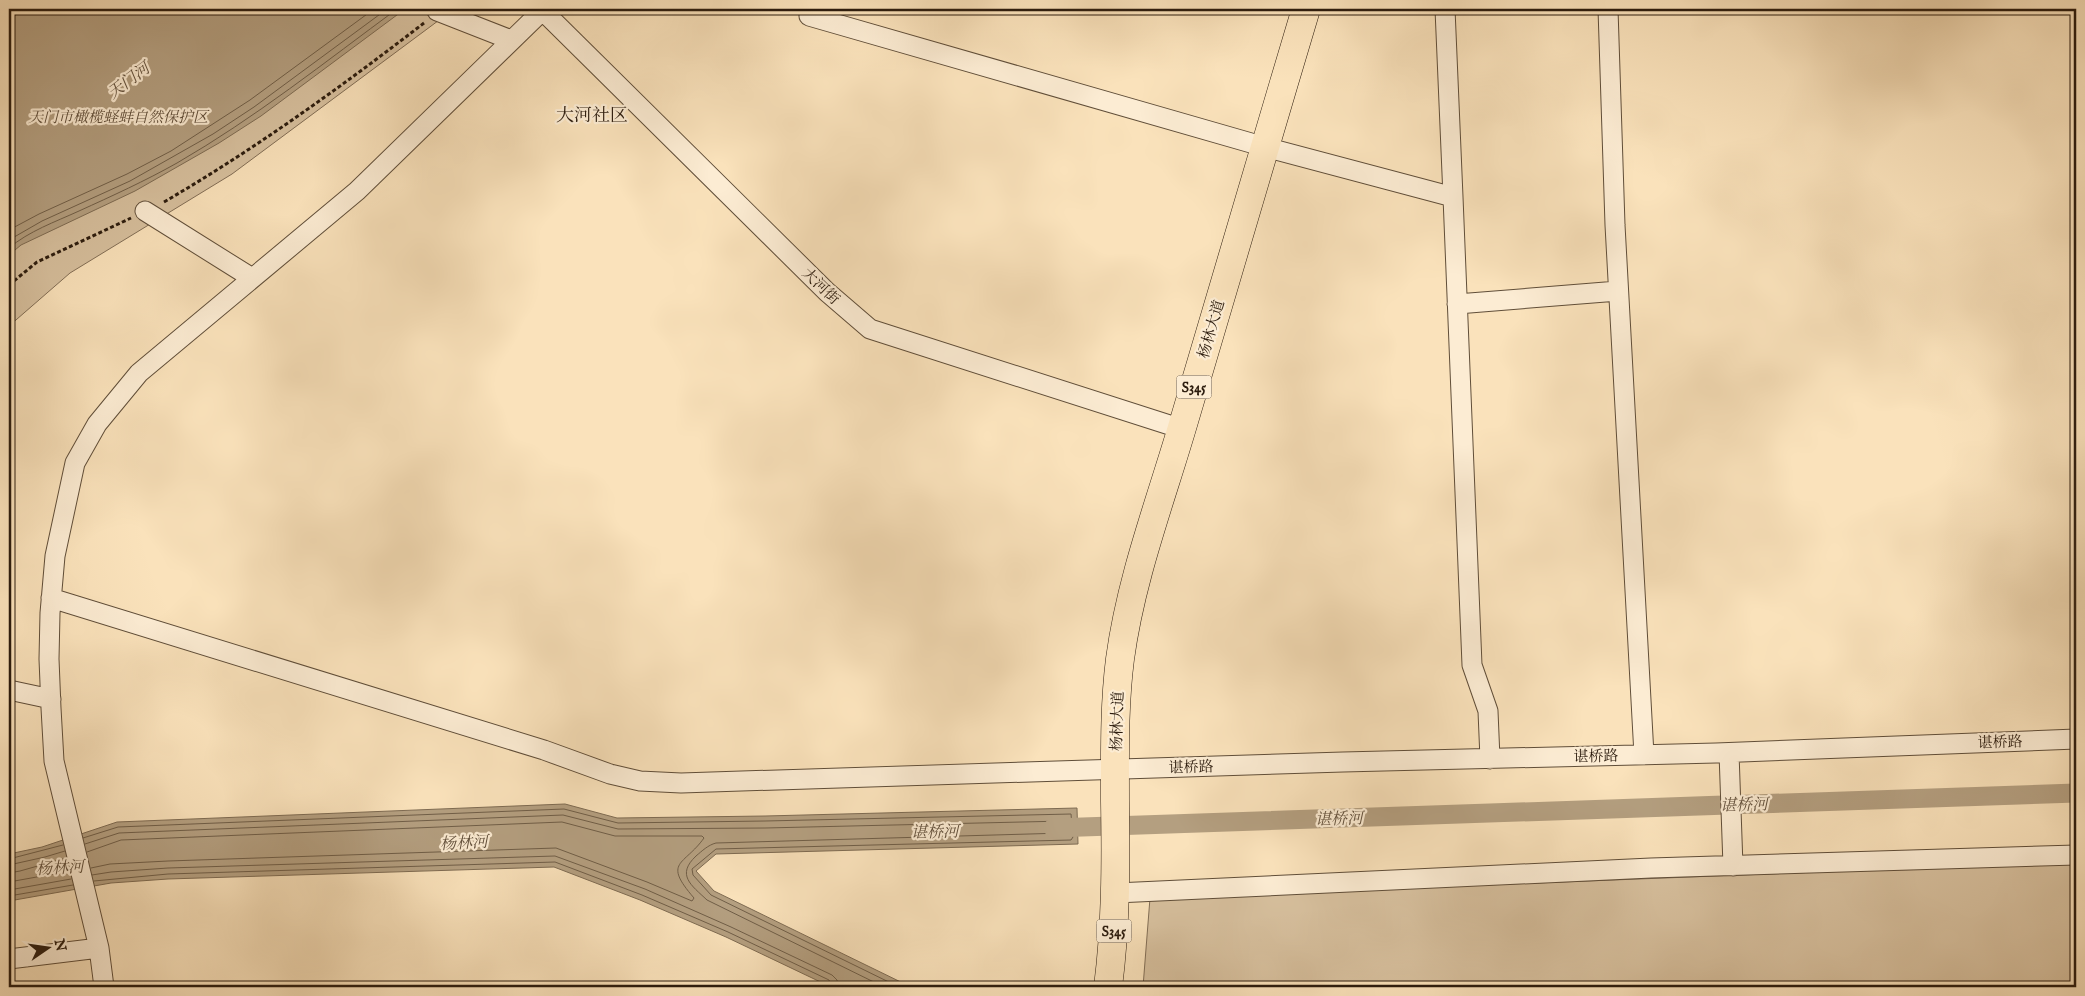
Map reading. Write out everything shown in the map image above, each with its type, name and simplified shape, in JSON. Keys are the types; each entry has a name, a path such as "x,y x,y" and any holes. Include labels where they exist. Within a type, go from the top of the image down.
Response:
{"main road":[{"name":"杨林大道","path":"1115,770 1115,719 1120,660 1131,597 1148,531 1182,429 1306,9"},
{"name":"S345","path":"1108,987 1116,884 1115,770"}],"street":[{"path":"104,987 99,948 92,916 54,761 49,659 51,598 55,556 75,463 96,424 139,373 357,191 543,9"},
{"name":"大河街","path":"543,9 827,292 870,329 1182,429"},
{"path":"1445,9 1472,665 1488,711 1490,758"},
{"path":"1608,9 1618,291 1644,755"},
{"path":"437,11 511,40"},
{"path":"809,16 1265,147 1453,197"},
{"path":"145,211 252,278"},
{"path":"1457,304 1618,291"},
{"name":"谌桥路","path":"51,598 544,750 610,774 640,781 681,783 1490,758 1729,753 2076,738"},
{"path":"9,690 51,699"},
{"path":"1729,753 1732,866"},
{"path":"1116,884 2076,854"},
{"path":"9,959 99,948"}],"path":[{"path":"9,285 37,262 145,211 214,172 274,132 392,47 428,21 437,11"}],"green space":[{"name":"天门市橄榄蛏蚌自然保护区","path":"9,9 454,9 232,174 70,273 9,326"},
{"path":"2076,862 2076,987 1143,987 1150,898"}],"water":[{"name":"天门市橄榄蛏蚌自然保护区","path":"26,9 405,9 261,116 219,143 135,191 21,245 9,255 9,19"},
{"name":"杨林河","path":"565,804 617,818 1077,808 1078,844 716,854 696,871 714,891 911,987 831,987 726,937 640,900 554,867 168,879 111,883 9,901 9,854 42,847 117,822"}],"waterway":[{"name":"谌桥河","path":"1053,828 2076,793"}],"district":[{"name":"大河社区","path":"592,115"}],"water label":[{"name":"天门河","path":"128,80"}]}
